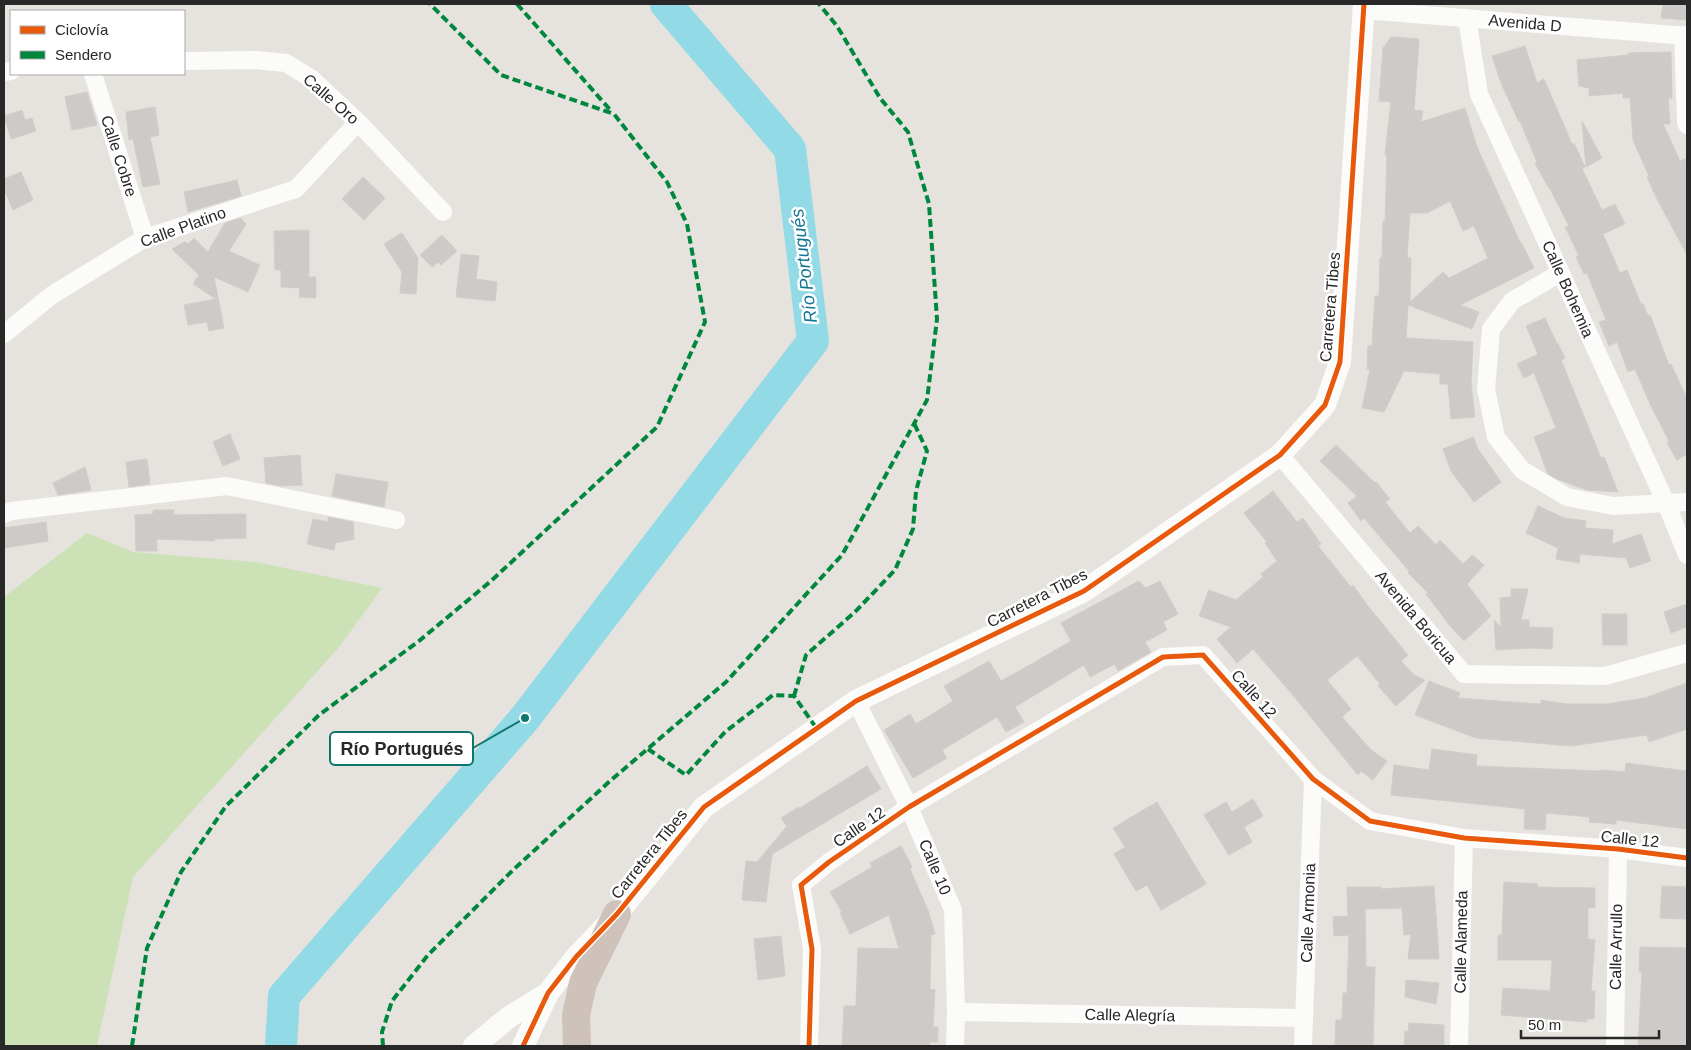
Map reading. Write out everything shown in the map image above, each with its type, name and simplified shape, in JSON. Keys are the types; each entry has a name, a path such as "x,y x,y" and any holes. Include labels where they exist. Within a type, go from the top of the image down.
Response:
{"highway":[{"path":"577,1046 576,1015 583,983 617,914"}],"street":[{"name":"Avenida D","path":"1364,7 1467,18 1685,35"},
{"name":"Carretera Tibes","path":"523,1046 548,993 576,956 617,914 704,807 856,701 1084,591 1280,455 1325,405 1340,362 1364,7"},
{"name":"Calle Bohemia","path":"1467,18 1479,94 1666,503 1687,555"},
{"path":"1685,35 1687,124"},
{"name":"Calle Oro","path":"185,61 255,60 286,63 312,79 358,122 443,212"},
{"name":"Calle Cobre","path":"93,75 145,238"},
{"name":"Calle Platino","path":"4,334 52,295 145,238 296,189 358,122"},
{"path":"1560,273 1512,300 1491,329 1486,389 1496,437 1522,470 1567,497 1613,506 1687,502"},
{"name":"Avenida Boricua","path":"1280,455 1464,674 1605,676 1687,653"},
{"path":"4,514 11,511 226,486 396,520"},
{"name":"Calle 12","path":"810,1046 812,949 801,885 829,862 909,808 1164,657 1203,655 1313,779 1370,821 1464,838 1618,849 1687,858"},
{"name":"Calle 10","path":"856,701 909,808 953,910 955,1046"},
{"name":"Calle Armonia","path":"1303,1046 1313,779"},
{"name":"Calle Alameda","path":"1459,1046 1464,838"},
{"name":"Calle Arrullo","path":"1615,1046 1618,849"},
{"path":"474,1046 509,1017 548,993"},
{"name":"Calle Alegría","path":"956,1012 1304,1018"}],"green space":[{"path":"87,533 133,552 256,562 382,588 340,646 133,877 97,1046 4,1046 4,597"}],"building":[{"path":"1663,4 1687,4 1687,20 1661,18"},
{"path":"1391,37 1419,39 1414,110 1423,111 1421,122 1465,108 1477,147 1520,242 1534,268 1460,305 1479,312 1472,329 1408,305 1406,338 1473,342 1471,384 1475,417 1451,419 1448,384 1440,384 1440,374 1404,371 1384,412 1362,408 1370,369 1367,369 1368,346 1372,346 1375,296 1379,296 1383,221 1385,222 1387,155 1385,155 1391,102 1379,101 1383,48","holes":["1450,201 1463,231 1474,226 1488,258 1449,278 1443,272 1410,302 1411,258 1407,258 1410,213 1427,213"]},
{"path":"1525,46 1537,83 1544,79 1572,144 1574,143 1585,167 1582,169 1602,210 1615,204 1625,224 1603,234 1620,273 1627,270 1641,304 1643,304 1648,316 1650,315 1669,365 1671,364 1687,399 1687,454 1677,460 1667,443 1669,441 1635,369 1628,372 1617,342 1609,346 1599,322 1606,320 1587,273 1584,274 1576,257 1579,256 1565,227 1569,226 1535,163 1537,162 1520,121 1501,83 1492,56"},
{"path":"1671,52 1672,98 1668,98 1670,124 1663,124 1680,161 1687,158 1687,255 1657,199 1633,140 1630,98 1623,98 1623,93 1589,96 1589,88 1579,86 1577,60 1628,55 1628,53"},
{"path":"87,92 97,125 72,130 65,97"},
{"path":"155,107 159,135 150,137 160,184 143,187 133,139 129,140 126,112"},
{"path":"22,110 25,120 32,118 36,131 11,139 4,116"},
{"path":"1582,121 1602,158 1586,167"},
{"path":"21,172 33,200 13,210 4,189 4,179"},
{"path":"363,177 385,198 364,220 342,199"},
{"path":"237,180 241,196 188,212 184,192"},
{"path":"241,218 246,224 229,251 260,265 248,292 214,277 224,328 209,331 207,322 188,325 184,305 216,299 193,284 199,275 172,249 185,242 188,244 194,238 208,252 225,223"},
{"path":"309,230 309,277 316,277 316,298 299,297 300,288 281,287 281,270 275,270 274,231"},
{"path":"402,233 418,258 416,294 400,293 402,272 384,244"},
{"path":"442,235 457,251 441,265 438,262 432,267 420,255"},
{"path":"461,254 479,256 476,279 497,282 495,301 456,297"},
{"path":"1545,318 1565,358 1561,360 1601,458 1604,457 1618,492 1587,490 1548,474 1534,437 1556,428 1534,373 1524,378 1517,364 1538,354 1526,326"},
{"path":"230,434 240,459 223,466 213,442"},
{"path":"1473,437 1478,449 1501,482 1474,502 1451,471 1443,449"},
{"path":"1336,445 1376,482 1390,499 1385,502 1410,533 1418,526 1436,545 1440,540 1463,564 1472,555 1484,565 1467,584 1491,616 1464,641 1426,594 1428,593 1408,573 1409,571 1364,518 1361,521 1348,503 1357,496 1320,461"},
{"path":"300,455 302,485 282,486 266,483 264,458"},
{"path":"147,459 150,484 129,487 126,462"},
{"path":"85,467 91,490 58,495 53,483"},
{"path":"336,474 388,482 384,507 332,496"},
{"path":"1273,491 1297,522 1303,518 1321,544 1318,546 1351,587 1353,585 1408,655 1401,661 1414,675 1425,680 1396,706 1378,686 1380,684 1357,656 1327,680 1351,709 1342,717 1371,750 1387,761 1373,780 1361,771 1358,775 1253,649 1237,663 1217,639 1231,627 1199,616 1209,590 1236,600 1263,577 1261,574 1277,561 1265,543 1267,542 1244,513"},
{"path":"1538,506 1564,518 1586,521 1585,528 1613,530 1612,544 1641,534 1651,561 1630,568 1626,558 1580,554 1579,563 1556,559 1558,548 1526,533"},
{"path":"153,510 174,510 174,515 246,514 246,538 214,539 214,541 157,539 157,551 136,551 135,515 153,514"},
{"path":"328,517 353,522 354,539 335,543 334,550 307,544 313,519 328,522"},
{"path":"46,522 48,541 4,548 4,528"},
{"path":"1139,581 1146,588 1160,581 1178,614 1163,622 1167,630 1145,642 1151,652 1118,671 1115,664 1090,677 1084,665 1015,707 1024,722 1006,732 997,717 942,750 947,758 913,778 884,730 910,714 916,724 953,701 944,686 989,661 1001,681 1071,641 1061,623"},
{"path":"1511,589 1528,589 1521,620 1529,620 1529,627 1553,628 1552,649 1496,650 1494,620 1501,628 1500,598 1511,597"},
{"path":"1687,604 1687,627 1671,633 1664,612"},
{"path":"1602,614 1627,614 1627,645 1603,645"},
{"path":"1429,681 1460,693 1458,698 1541,704 1541,700 1566,704 1607,704 1645,698 1687,683 1687,729 1649,742 1647,735 1571,746 1476,738 1415,715"},
{"path":"1432,749 1477,755 1476,766 1625,772 1626,763 1687,771 1687,829 1616,820 1616,824 1589,822 1590,817 1546,813 1545,830 1524,829 1525,809 1391,795 1394,765 1429,770"},
{"path":"867,766 881,789 772,854 766,902 742,900 746,861 757,862 787,826 781,818"},
{"path":"1253,799 1263,816 1244,827 1252,842 1229,855 1204,815 1226,802 1232,812"},
{"path":"1157,802 1206,884 1161,910 1147,885 1136,891 1114,854 1125,847 1113,828"},
{"path":"901,846 912,867 910,869 929,913 935,934 931,935 930,989 935,990 933,1027 938,1027 938,1042 930,1042 929,1046 842,1046 844,1006 856,1006 858,948 899,949 889,915 850,934 840,913 842,912 830,892 872,867 870,863"},
{"path":"1504,882 1538,884 1537,887 1595,888 1595,908 1588,908 1588,939 1595,940 1591,991 1595,991 1594,1019 1587,1019 1587,1022 1501,1015 1503,988 1550,991 1552,960 1498,960 1498,935 1502,935"},
{"path":"1434,886 1439,959 1408,959 1411,934 1404,935 1402,908 1365,909 1366,967 1375,967 1373,1046 1335,1046 1336,1020 1342,1020 1343,993 1347,993 1349,935 1334,936 1333,917 1348,916 1347,887 1381,887 1381,889"},
{"path":"1662,886 1687,887 1687,919 1660,918"},
{"path":"781,936 785,976 758,980 754,939"},
{"path":"1640,947 1687,948 1687,1046 1638,1046 1642,972 1639,972"},
{"path":"1406,980 1439,983 1436,1004 1405,997"},
{"path":"1409,1023 1444,1025 1444,1046 1404,1046 1405,1031 1408,1032"}],"waterway":[{"name":"Río Portugués","path":"281,1046 284,996 525,718 813,341 790,149 666,4"}],"marked path":[{"path":"132,1046 147,948 181,872 226,806 319,715 419,641 491,581 657,427 705,322 687,224 667,182 614,114 501,75 430,4"},
{"path":"517,4 612,112"},
{"path":"383,1046 382,1032 392,1001 428,955 513,870 610,781 726,682 842,555 927,400 937,319 929,204 908,132 880,98 837,26 819,4"},
{"path":"794,696 806,655 855,612 895,570 913,529 916,491 927,451 914,423"},
{"path":"648,749 686,775 725,732 773,695 794,696 817,729"}],"cycle path":[{"path":"523,1046 548,993 576,957 617,914 704,807 856,701 1084,591 1280,455 1325,405 1340,362 1364,4"},
{"path":"809,1046 812,949 801,885 829,862 909,807 1163,657 1203,655 1313,779 1370,821 1464,838 1618,849 1687,858"}],"place":[{"name":"Río Portugués","path":"525,718"}]}
